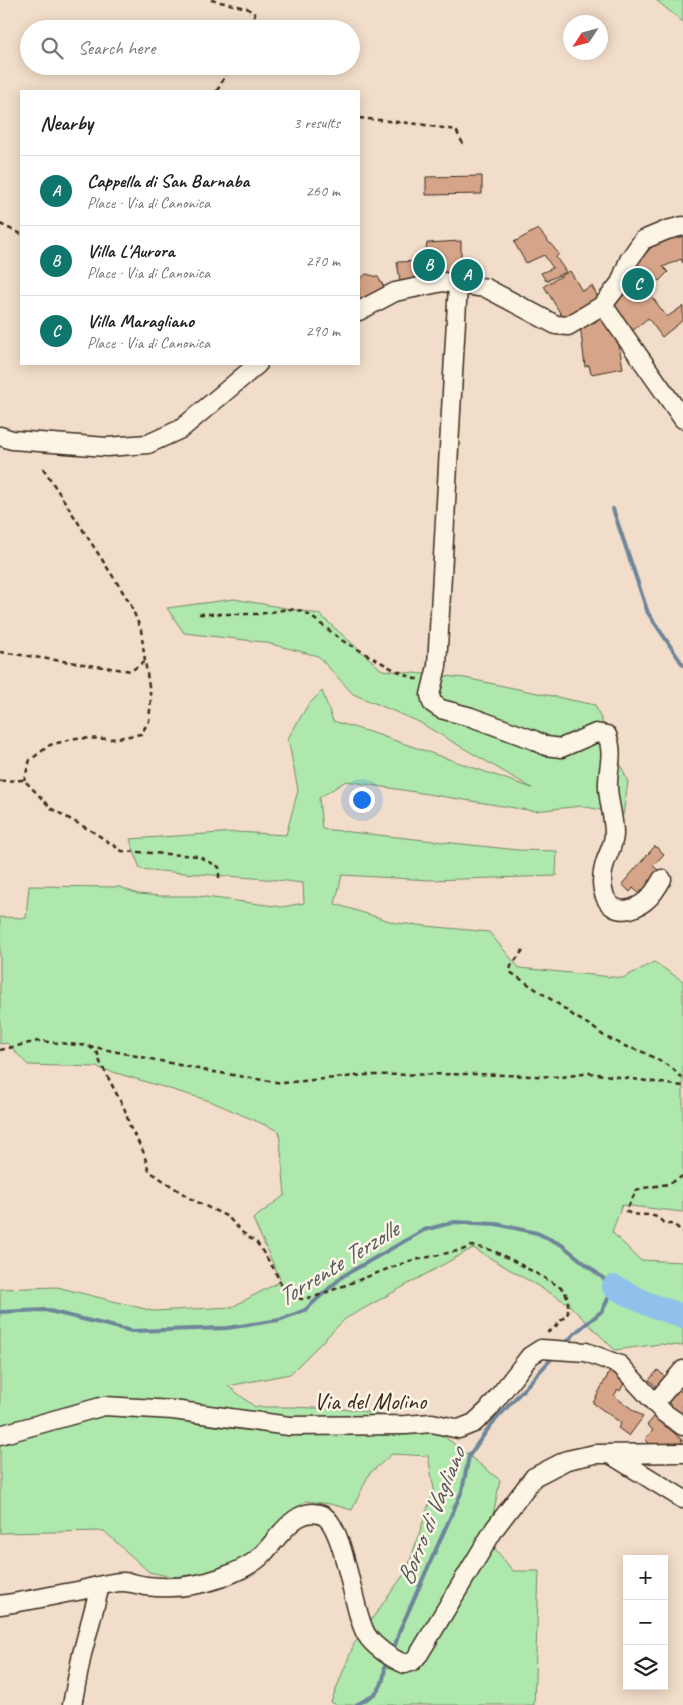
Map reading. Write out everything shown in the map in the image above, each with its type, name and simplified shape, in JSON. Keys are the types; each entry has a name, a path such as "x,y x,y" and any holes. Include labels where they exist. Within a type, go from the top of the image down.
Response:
{"street":[{"path":"360,310 395,292 443,282 486,288 556,325 568,326 603,305 620,283 629,260 643,240 667,230 683,226"},
{"path":"458,284 437,656 430,695 432,703 441,709 471,717 546,746 561,748 596,733 607,735 610,744 611,762 608,788 613,812 614,836 604,866 604,896 609,904 616,909 632,908 655,893 662,879"},
{"path":"603,305 683,419"},
{"path":"0,436 12,440 107,447 148,444 181,429 257,365"},
{"path":"541,1349 586,1352 620,1365 664,1413 683,1426"},
{"name":"Via del Molino","path":"0,1435 104,1406 173,1410 289,1426 432,1423 459,1428 474,1423 488,1410 530,1356 541,1349"},
{"path":"655,1404 683,1370"},
{"path":"0,1606 123,1582 169,1588 194,1586 221,1578 245,1567 260,1557 288,1525 302,1515 312,1512 323,1515 330,1520 338,1538 366,1635 398,1662 404,1664 412,1661 420,1654 495,1528 518,1495 534,1477 567,1460 595,1454 683,1452"},
{"path":"610,1454 683,1499"},
{"path":"72,1705 82,1654 100,1586"}],"path":[{"path":"211,0 247,8 255,14 253,20"},
{"path":"218,90 225,75"},
{"path":"360,118 456,130 464,146"},
{"path":"0,224 20,234"},
{"path":"24,780 30,760 50,745 76,738 111,739 141,734 149,721 151,699 141,630 130,603 44,468"},
{"path":"199,614 260,614 288,609 304,611 343,641 391,668 415,679 433,678"},
{"path":"0,652 131,671 145,661"},
{"path":"0,781 24,780 52,809 95,833 122,851 198,856 219,867 219,879"},
{"path":"522,950 511,966 510,972 604,1036 671,1067 683,1079"},
{"path":"0,1050 38,1041 89,1046 208,1071 282,1083 366,1075 474,1074 562,1077 590,1073 683,1086"},
{"path":"89,1046 98,1054 100,1062 125,1110 130,1127 143,1152 149,1171 191,1199 228,1217 243,1234 257,1243 274,1270 283,1289 290,1295 296,1298 311,1298 335,1291 410,1261 462,1250 470,1246 484,1248 514,1261 564,1290 568,1299 568,1313 542,1339 541,1349"},
{"path":"683,1176 668,1184 644,1188 636,1192 626,1211 632,1215 646,1214 659,1218 664,1224 673,1224 683,1232"}],"green space":[{"path":"656,0 683,0 683,22"},
{"path":"234,599 319,614 382,670 465,678 595,705 628,782 623,815 582,806 534,811 346,781 319,798 322,829 518,850 557,851 556,876 430,880 342,875 335,904 396,923 489,932 519,968 623,978 654,962 683,981 683,1212 622,1205 612,1232 640,1260 683,1262 683,1346 660,1344 615,1350 567,1303 473,1248 345,1319 290,1374 228,1386 255,1407 357,1410 431,1426 500,1480 488,1540 513,1571 539,1571 534,1705 337,1705 331,1702 354,1644 407,1570 434,1489 428,1456 392,1454 369,1474 352,1510 330,1504 305,1501 242,1562 187,1580 149,1572 104,1531 0,1533 0,1289 57,1287 153,1311 232,1307 281,1281 253,1219 285,1195 279,1131 210,1101 96,1067 28,1065 7,1043 0,1044 0,917 26,918 29,886 120,887 138,894 198,896 282,907 304,903 303,883 140,869 130,839 236,832 286,835 298,790 288,738 308,705 322,691 333,721 532,788 417,721 353,694 318,656 263,642 184,633 167,608"}],"building":[{"path":"482,176 482,194 426,195 426,177"},
{"path":"538,229 559,254 556,257 566,272 546,281 541,273 553,268 544,255 526,263 514,242"},
{"path":"683,234 683,263 681,259 663,267 668,272 659,281 654,277 646,289 667,317 683,306 683,320 662,337 648,318 631,332 608,304 636,264 659,239"},
{"path":"461,241 461,281 401,288 397,262 424,261 427,243"},
{"path":"462,269 472,269 471,283 461,281"},
{"path":"570,271 582,291 592,286 601,303 566,323 544,286"},
{"path":"366,274 378,277 387,292 360,306 360,279"},
{"path":"604,311 616,329 623,368 591,374 589,365 585,367 580,324 596,322 595,318"},
{"path":"655,846 664,854 653,866 663,874 643,897 633,888 630,892 622,884"},
{"path":"658,1370 667,1379 659,1389 649,1380"},
{"path":"610,1371 626,1380 620,1391 618,1389 614,1396 643,1417 629,1436 618,1428 621,1423 593,1403"},
{"path":"676,1388 683,1393 683,1414 678,1419 662,1405"},
{"path":"655,1416 682,1440 681,1451 658,1452 645,1439 653,1430 647,1425"}],"waterway":[{"path":"613,509 648,613 683,665"},
{"name":"Torrente Terzolle","path":"0,1312 45,1310 132,1331 227,1328 279,1320 305,1310 343,1276 424,1230 455,1222 496,1224 537,1233 562,1245 614,1287 602,1311 575,1333 564,1345"},
{"path":"614,1287 650,1305 683,1316"},
{"name":"Borro di Vagliano","path":"393,1651 400,1630 462,1491 469,1456 490,1426 553,1357"},
{"name":"Borro di Vagliano","path":"356,1705 369,1698 381,1686 385,1665"}],"place":[{"name":"Villa L'Aurora","path":"429,265"},
{"name":"Cappella di San Barnaba","path":"467,275"},
{"name":"Villa Maragliano","path":"638,284"}]}
